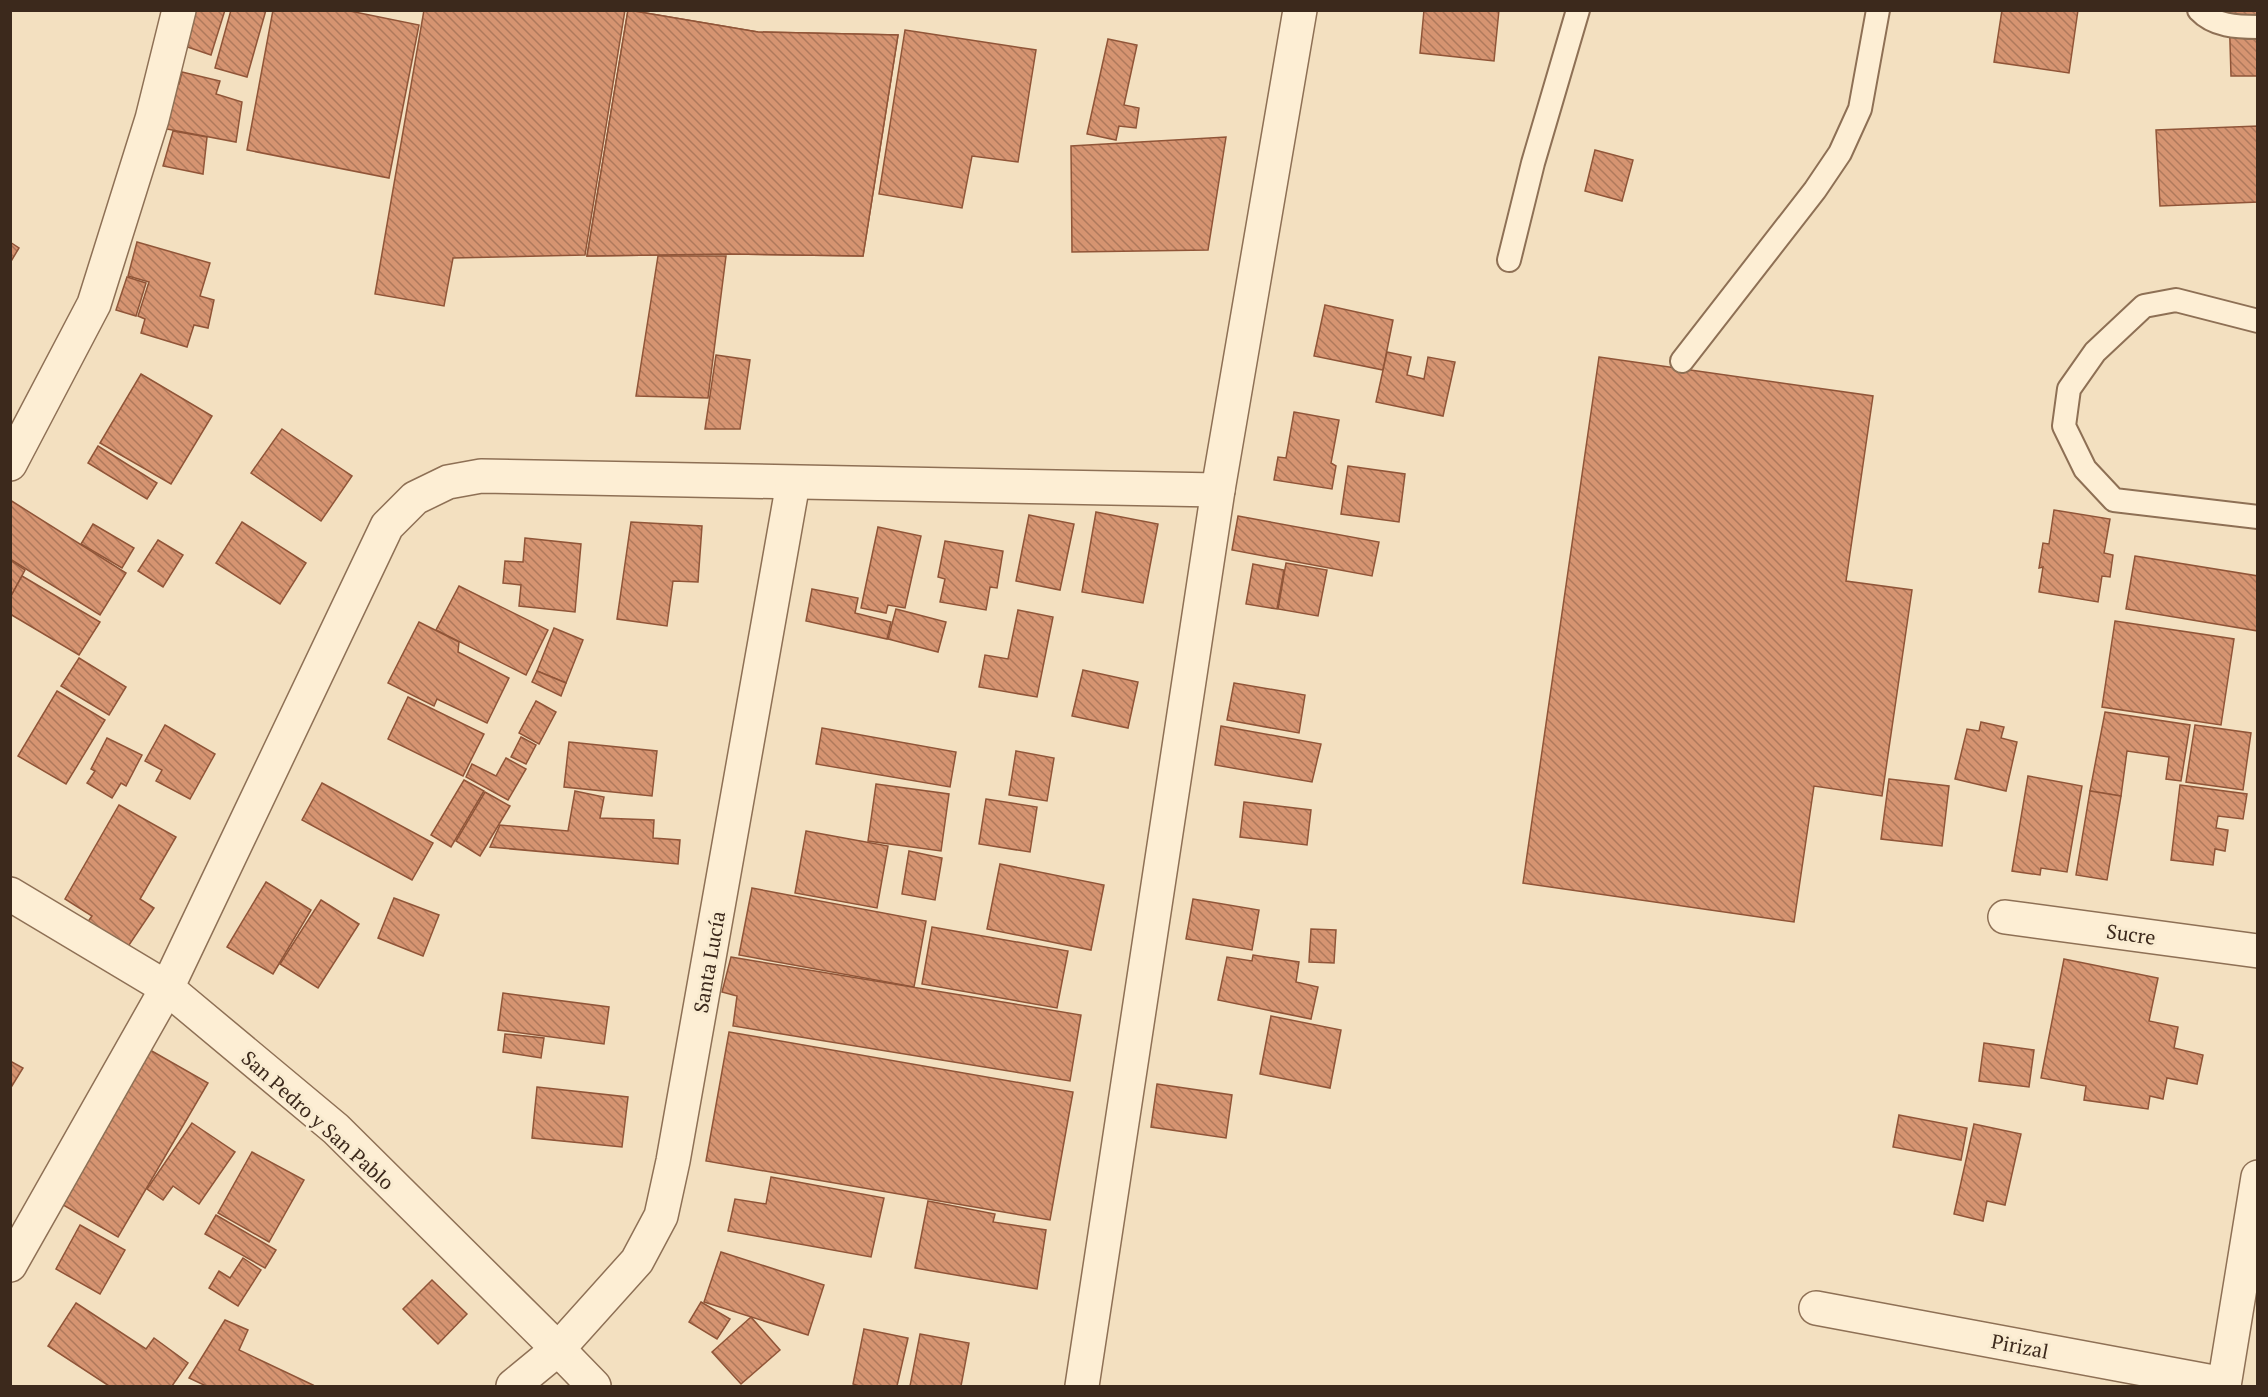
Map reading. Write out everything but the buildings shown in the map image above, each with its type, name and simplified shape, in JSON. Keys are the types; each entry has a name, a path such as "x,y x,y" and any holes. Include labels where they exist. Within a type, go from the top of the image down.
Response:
{"street":[{"path":"10,464 94,303 152,119 179,10"},
{"path":"1082,1386 1218,490 1300,10"},
{"path":"10,1265 167,988 387,526 415,498 448,482 481,476 1218,490"},
{"name":"Santa Lucía","path":"513,1386 558,1348 637,1261 661,1216 673,1161 793,483"},
{"name":"San Pedro y San Pablo","path":"10,894 167,988 336,1129 594,1386"},
{"name":"Sucre","path":"2005,917 2258,951"},
{"path":"2224,1385 2258,1176"},
{"name":"Pirizal","path":"1816,1308 2224,1385"}],"lane":[{"path":"1509,260 1533,163 1578,10"},
{"path":"1682,361 1815,190 1840,153 1860,109 1878,10"},
{"path":"2199,10 2205,17 2227,25 2258,27"},
{"path":"2258,321 2176,300 2144,306 2095,352 2069,389 2064,426 2085,469 2114,500 2258,517"}]}
